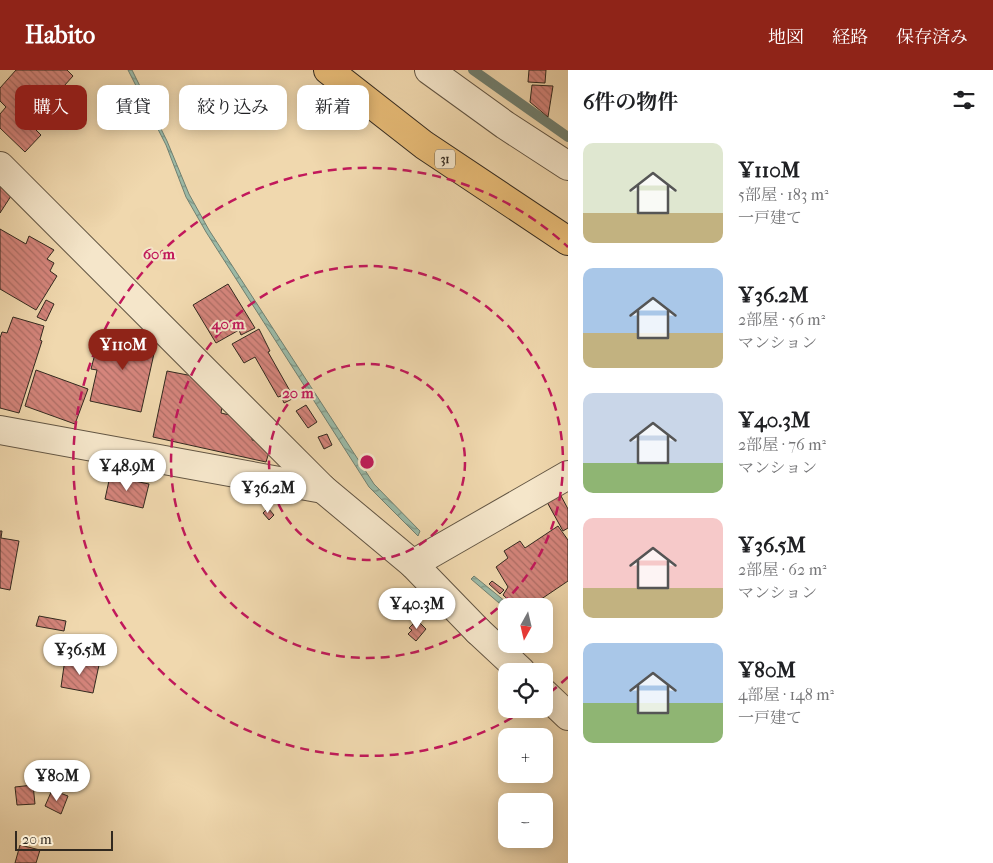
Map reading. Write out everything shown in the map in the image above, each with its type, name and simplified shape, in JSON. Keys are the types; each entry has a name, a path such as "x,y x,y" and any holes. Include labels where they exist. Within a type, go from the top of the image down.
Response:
{"main road":[{"name":"31","path":"328,70 424,145 568,241"}],"street":[{"path":"430,70 505,125 568,166"},
{"path":"0,166 323,489 413,564 478,631 512,663"},
{"path":"0,430 323,489"},
{"path":"413,564 568,475"},
{"path":"553,702 568,716"}],"water":[{"path":"128,70 132,70 139,85 136,85"},
{"path":"158,130 162,130 189,194 209,230 374,484 420,531 418,536 369,487 206,232 186,197"},
{"path":"474,576 501,598 498,598 498,602 471,579"}],"building":[{"path":"16,70 67,70 73,76 65,85 15,85 15,130 36,130 41,135 25,152 0,128 0,114 6,107 0,101 0,88"},
{"path":"529,70 546,70 545,83 528,82"},
{"path":"532,85 553,86 548,117 530,102"},
{"path":"0,184 11,196 0,213"},
{"path":"0,229 26,244 29,236 54,250 47,259 54,263 50,271 57,276 36,310 0,289"},
{"path":"228,284 255,328 241,335 239,330 216,343 193,305"},
{"path":"46,300 54,304 46,321 37,317"},
{"path":"13,317 44,326 40,340 42,341 19,413 0,408 0,338 2,332 7,333"},
{"path":"259,329 270,351 268,352 294,398 284,403 281,396 278,397 255,357 244,363 232,344"},
{"path":"119,332 157,340 141,412 90,401 97,370 91,369 96,350 102,352 105,334 117,338"},
{"path":"36,370 88,389 75,424 25,406"},
{"path":"167,371 198,377 223,401 221,413 238,417 253,431 252,440 266,444 270,449 266,462 153,437"},
{"path":"306,405 317,422 308,428 296,411"},
{"path":"327,434 332,445 324,449 318,437"},
{"path":"110,476 149,484 143,508 105,499"},
{"path":"560,494 568,509 568,528 563,531 547,502"},
{"path":"268,508 274,515 269,520 263,513"},
{"path":"558,526 568,540 568,581 543,598 506,598 503,595 508,587 496,567 508,558 504,551 520,541 525,548"},
{"path":"0,531 2,531 1,538 19,541 10,590 0,588"},
{"path":"492,581 504,590 500,594 489,584"},
{"path":"39,616 66,621 64,631 36,626"},
{"path":"417,620 426,629 416,641 408,634 412,630 409,628"},
{"path":"65,659 99,665 93,693 61,687"},
{"path":"33,785 35,804 17,805 15,787"},
{"path":"52,790 68,796 61,814 45,806"},
{"path":"20,845 40,850 36,863 15,863"}],"waterway":[{"path":"473,70 568,137"}]}
